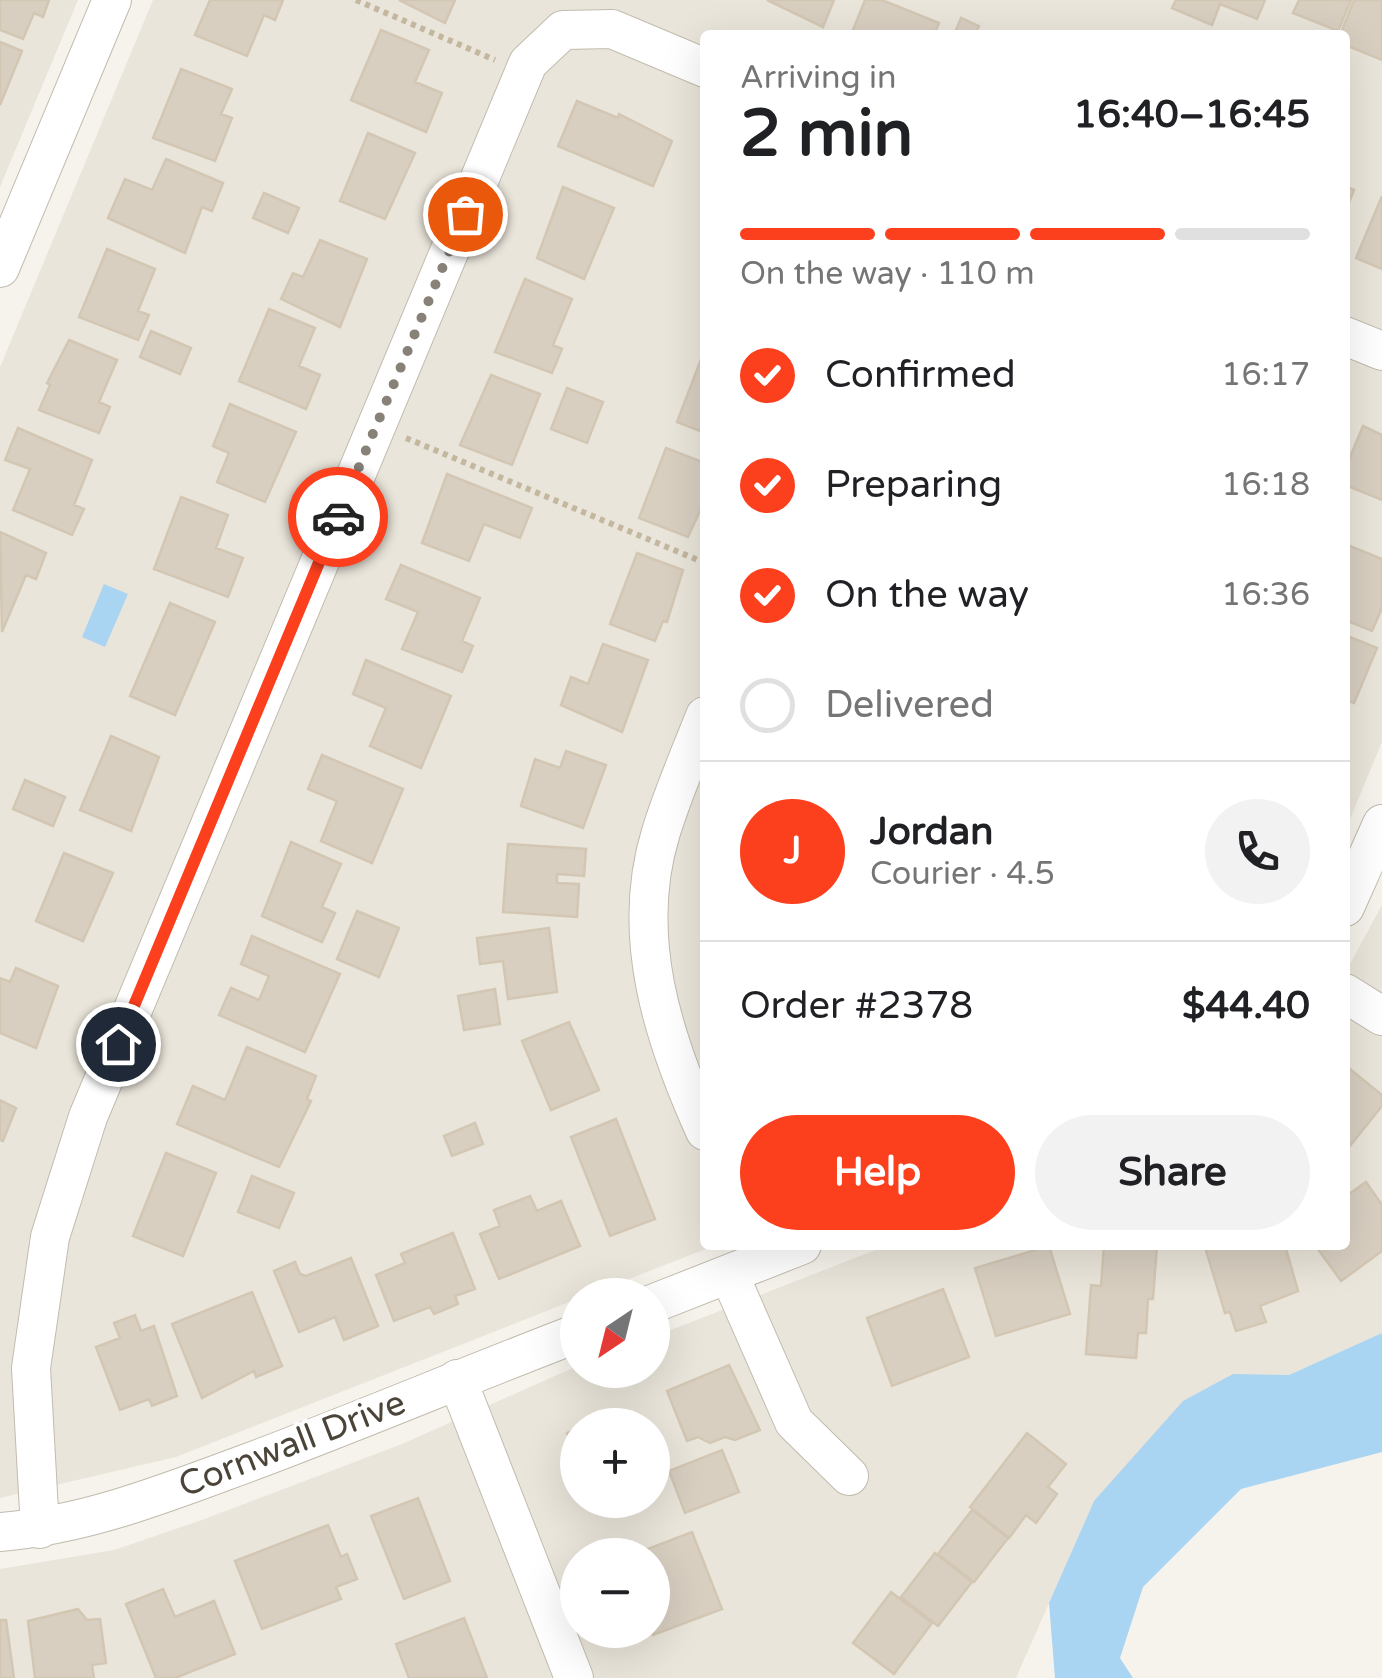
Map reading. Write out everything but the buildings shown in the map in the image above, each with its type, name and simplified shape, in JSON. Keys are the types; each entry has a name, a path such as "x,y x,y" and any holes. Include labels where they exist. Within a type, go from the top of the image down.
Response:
{"street":[{"path":"0,268 112,0"},
{"path":"40,1529 31,1368 50,1236 88,1117 524,72 562,30 579,29 612,29 700,66"},
{"path":"1350,338 1382,352"},
{"path":"700,729 660,835 648,914 658,1009 671,1056 700,1121"},
{"path":"1350,896 1382,824"},
{"path":"1350,996 1382,1016"},
{"path":"670,1296 749,1260 784,1250"},
{"path":"749,1260 794,1422 849,1476"},
{"name":"Cornwall Drive","path":"0,1532 40,1529 194,1483 560,1340"},
{"path":"458,1380 574,1678"}],"path":[{"path":"356,0 524,72"},
{"path":"376,426 700,561"}],"shaded area":[{"path":"0,0 78,0 0,187"},
{"path":"153,0 1382,0 1382,742 1350,819 1350,30 700,30 700,1250 703,1250 632,1278 560,1278 560,1306 176,1457 0,1498 0,367"},
{"path":"1382,905 1382,1333 1289,1375 1233,1375 1094,1501 1016,1678 0,1678 0,1569 114,1550 402,1444 560,1374 560,1388 670,1388 670,1330 875,1250 1350,1250 1350,964"}],"water":[{"path":"104,584 128,594 105,647 82,637"},
{"path":"1382,1333 1382,1452 1241,1489 1143,1587 1120,1658 1133,1678 1055,1678 1049,1603 1094,1501 1183,1401 1233,1374 1289,1375"}],"way so far":[{"path":"338,517 465,214"}],"route":[{"path":"118,1044 338,517"}]}
